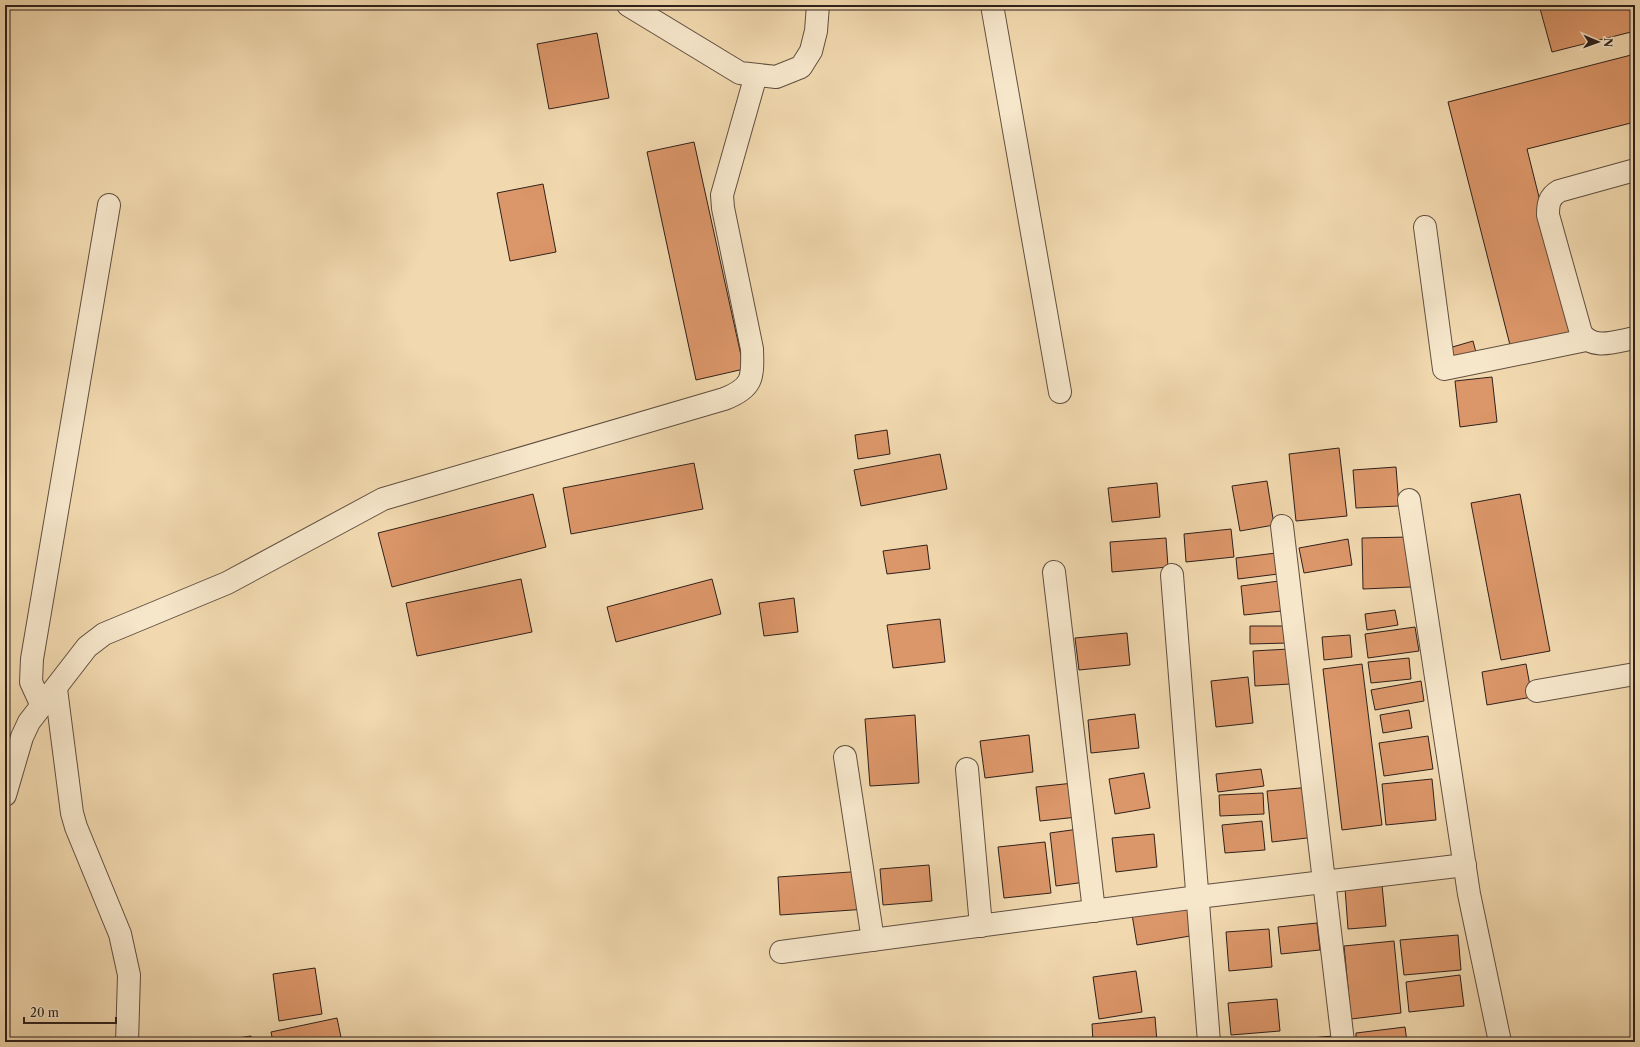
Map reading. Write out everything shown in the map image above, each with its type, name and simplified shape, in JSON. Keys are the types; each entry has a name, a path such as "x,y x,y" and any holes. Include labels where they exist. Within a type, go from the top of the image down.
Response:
{"street":[{"path":"628,5 740,74 776,77 801,67 811,51 816,31 818,5"},
{"path":"992,5 1060,392"},
{"path":"5,795 25,729 87,648 104,634 227,583 383,499 724,399 737,394 748,384 753,369 752,349 723,208 722,195 756,75"},
{"path":"1635,170 1559,191 1552,196 1548,205 1548,214 1581,333 1586,340 1593,343 1635,338"},
{"path":"42,706 31,682 32,659 109,205"},
{"path":"1425,227 1444,369 1586,340"},
{"path":"1409,500 1471,906 1500,1042"},
{"path":"1282,526 1343,1042"},
{"path":"1054,572 1094,911"},
{"path":"1172,575 1209,1042"},
{"path":"1537,691 1635,674"},
{"path":"56,688 72,813 76,827 120,934 125,953 129,975 127,1042"},
{"path":"845,757 873,940"},
{"path":"967,769 981,926"},
{"path":"781,952 1198,897 1465,865"}],"building":[{"path":"1539,5 1635,5 1635,31 1552,52"},
{"path":"597,33 609,98 549,109 537,44"},
{"path":"1635,54 1635,122 1527,149 1573,333 1511,349 1448,102"},
{"path":"694,142 744,369 696,380 647,152"},
{"path":"543,184 556,252 510,261 497,193"},
{"path":"1473,341 1478,360 1454,366 1449,348"},
{"path":"1492,377 1497,422 1460,427 1455,381"},
{"path":"887,430 890,454 858,459 855,435"},
{"path":"1339,448 1347,516 1296,521 1289,454"},
{"path":"940,454 947,489 861,506 854,470"},
{"path":"694,463 703,509 571,534 563,488"},
{"path":"1396,467 1399,506 1356,508 1353,470"},
{"path":"1267,481 1274,525 1240,531 1232,486"},
{"path":"1157,483 1160,517 1112,522 1108,488"},
{"path":"533,494 546,547 392,587 378,533"},
{"path":"1520,494 1550,651 1501,660 1471,503"},
{"path":"1231,529 1234,557 1186,562 1184,534"},
{"path":"1409,537 1411,587 1363,589 1362,538"},
{"path":"1166,538 1168,567 1112,572 1110,542"},
{"path":"1348,539 1352,565 1304,573 1299,548"},
{"path":"927,545 930,569 887,574 883,551"},
{"path":"1276,553 1278,574 1238,579 1236,558"},
{"path":"521,579 532,632 417,656 406,603"},
{"path":"712,579 721,614 616,642 607,607"},
{"path":"1279,581 1282,611 1244,615 1241,586"},
{"path":"794,598 798,632 764,636 759,603"},
{"path":"1395,610 1398,625 1367,630 1365,614"},
{"path":"940,619 945,662 893,668 887,625"},
{"path":"1250,626 1289,626 1289,643 1250,644"},
{"path":"1415,627 1419,651 1368,658 1365,634"},
{"path":"1127,633 1130,665 1079,670 1075,638"},
{"path":"1350,635 1352,657 1324,660 1322,637"},
{"path":"1289,649 1291,684 1255,686 1253,651"},
{"path":"1409,658 1411,679 1371,683 1368,662"},
{"path":"1362,664 1382,825 1342,830 1323,669"},
{"path":"1526,664 1532,697 1487,705 1482,672"},
{"path":"1248,677 1253,723 1216,727 1211,681"},
{"path":"1421,681 1424,701 1375,710 1371,690"},
{"path":"1409,710 1412,728 1383,733 1380,715"},
{"path":"1135,714 1139,748 1091,753 1088,720"},
{"path":"915,715 919,783 870,786 865,719"},
{"path":"1029,735 1033,772 985,778 980,741"},
{"path":"1428,736 1433,769 1384,776 1379,743"},
{"path":"1261,769 1264,786 1218,792 1216,774"},
{"path":"1144,773 1150,808 1115,814 1109,779"},
{"path":"1432,779 1436,820 1386,825 1382,784"},
{"path":"1083,782 1087,816 1040,821 1036,787"},
{"path":"1311,787 1316,837 1272,842 1267,791"},
{"path":"1263,793 1264,814 1220,816 1219,795"},
{"path":"1262,821 1265,850 1225,853 1222,825"},
{"path":"1086,828 1093,881 1056,886 1050,833"},
{"path":"1154,834 1157,867 1116,872 1112,838"},
{"path":"1045,842 1051,893 1004,898 998,847"},
{"path":"929,865 932,901 883,905 880,869"},
{"path":"865,871 867,909 780,915 778,877"},
{"path":"1382,885 1386,926 1348,929 1345,888"},
{"path":"1188,892 1196,935 1137,945 1130,902"},
{"path":"1317,923 1320,950 1281,954 1278,927"},
{"path":"1269,929 1272,967 1229,971 1226,932"},
{"path":"1458,935 1461,970 1404,975 1400,940"},
{"path":"1394,941 1401,1013 1351,1019 1344,946"},
{"path":"315,968 322,1014 279,1021 273,974"},
{"path":"1136,971 1142,1012 1099,1019 1093,977"},
{"path":"1460,975 1464,1006 1409,1012 1406,982"},
{"path":"1277,999 1280,1031 1231,1035 1228,1003"},
{"path":"1155,1017 1157,1042 1093,1042 1092,1024"},
{"path":"337,1018 342,1042 273,1042 271,1032"},
{"path":"1405,1027 1407,1042 1356,1042 1356,1033"},
{"path":"251,1036 252,1042 211,1042"},
{"path":"1333,1036 1333,1042 1287,1042 1287,1040"}]}
